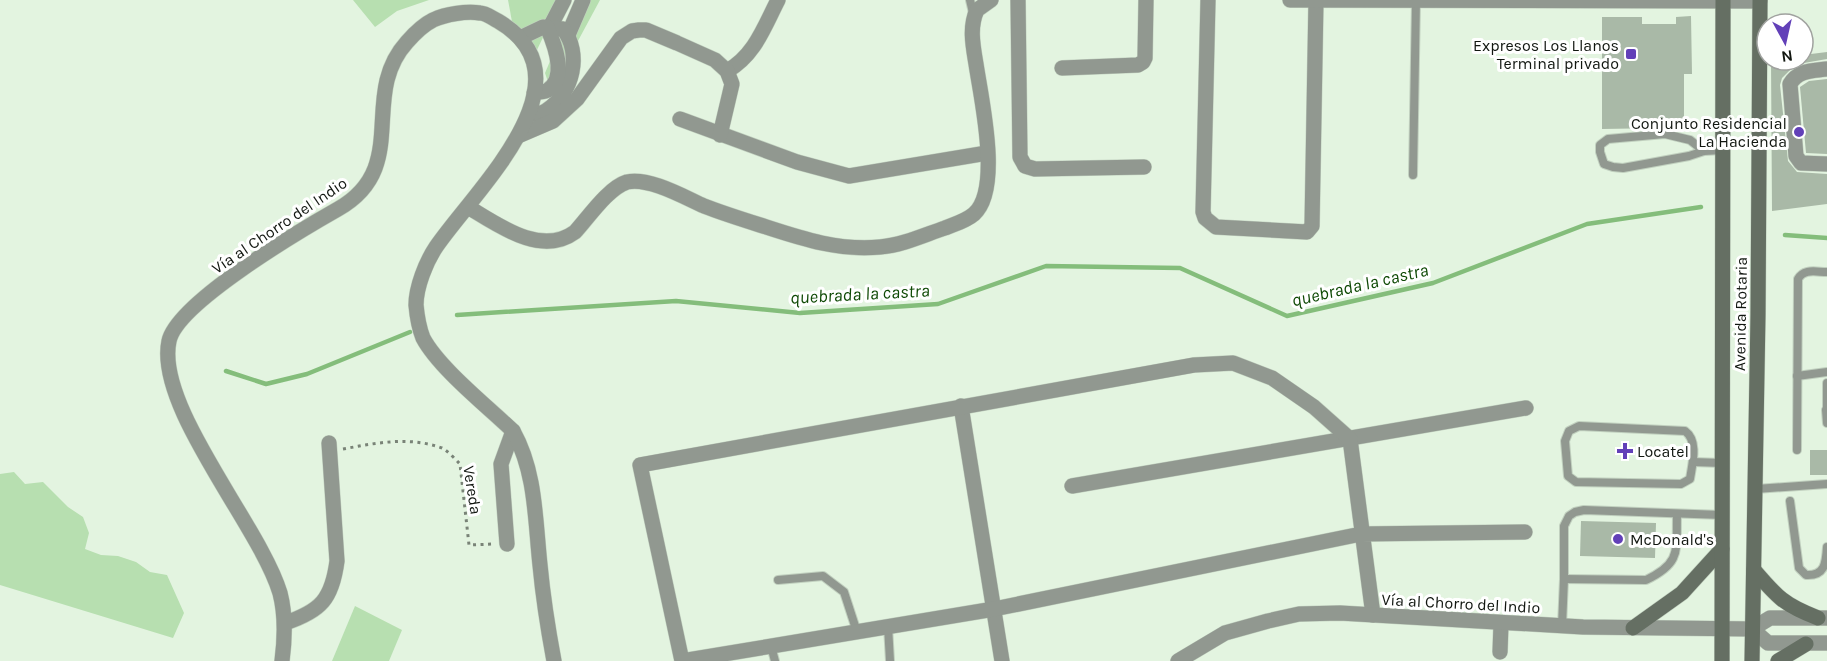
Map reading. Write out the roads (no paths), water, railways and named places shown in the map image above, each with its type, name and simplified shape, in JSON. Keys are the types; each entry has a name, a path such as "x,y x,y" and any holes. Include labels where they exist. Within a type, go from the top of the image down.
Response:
{"main road":[{"name":"Avenida Rotaria","path":"1722,661 1723,1"},
{"name":"Avenida Rotaria","path":"1752,661 1756,489 1760,1"},
{"path":"1633,628 1682,593 1722,549"},
{"path":"1754,570 1779,598 1796,609 1822,618"},
{"path":"1778,661 1806,644"}],"street":[{"path":"534,93 548,90 555,81 558,70 548,27 564,0"},
{"path":"568,35 583,0"},
{"path":"727,71 740,63 752,51 778,0"},
{"path":"468,207 503,228 540,242 560,240 575,232 616,187 628,182 643,181 708,207 812,242 846,247 881,247 899,244 960,222 974,214 986,195 987,153 984,113 973,46 974,17 982,5 991,0"},
{"path":"1018,0 1020,157 1025,166 1035,169 1144,167"},
{"path":"1062,68 1138,65 1143,62 1145,58 1145,0 1152,0"},
{"path":"1208,0 1203,212 1205,218 1216,227 1307,232 1312,226 1316,0"},
{"path":"1290,0 1760,1"},
{"name":"Vía al Chorro del Indio","path":"282,661 284,609 276,581 199,444 182,407 171,380 168,355 171,333 174,326 198,301 297,232 352,201 370,182 379,159 383,129 383,97 387,78 399,52 417,32 432,20 458,14 483,12 520,38 533,56 536,75 534,93 529,114 505,158 434,250 422,278 416,302 420,329 433,354 513,430 528,464 554,661"},
{"path":"520,38 548,27 563,29 570,39 574,65 571,78 555,104 545,112 529,114"},
{"path":"518,136 554,121 577,99 621,38 632,31 646,30 715,60 727,71 732,84 720,135"},
{"path":"1827,69 1802,72 1795,76 1790,84 1797,156 1801,163 1827,164"},
{"path":"680,119 797,162 849,176 987,153"},
{"path":"1373,615 1361,534 1350,439 1314,407 1272,378 1233,363 1194,364 640,465 682,661 773,654 857,632 994,609 1361,534 1525,532"},
{"path":"961,406 1002,661"},
{"path":"1072,486 1526,408"},
{"path":"507,544 501,464 513,430"},
{"path":"285,623 304,617 316,609 326,598 335,580 337,561 329,447"},
{"name":"Vía al Chorro del Indio","path":"1178,661 1225,633 1299,614 1340,613 1501,624 1752,629"},
{"path":"1822,618 1770,618 1752,629 1768,643 1827,644"},
{"path":"1500,652 1501,624"}],"lane":[{"path":"969,0 974,17"},
{"path":"1413,175 1416,0"},
{"path":"1704,151 1690,140 1677,135 1665,134 1608,139 1600,145 1604,164 1623,168 1704,151 1723,150"},
{"path":"1797,450 1798,279 1805,272 1827,272"},
{"path":"1797,376 1827,372"},
{"path":"1827,383 1827,423"},
{"path":"1579,426 1685,430 1689,433 1693,444 1693,462 1690,479 1681,484 1576,482 1568,476 1565,441 1569,431 1579,426"},
{"path":"1693,462 1722,463"},
{"path":"1756,489 1827,484"},
{"path":"1790,501 1799,568 1806,575 1821,572 1826,564 1827,546"},
{"path":"1562,626 1564,526 1569,516 1584,510 1722,515"},
{"path":"1564,579 1646,580 1657,574 1675,557 1677,515"},
{"path":"778,580 823,576 844,592 857,632"},
{"path":"888,626 890,661"}],"waterway":[{"name":"quebrada la castra","path":"457,315 676,301 800,313 938,304 1046,266 1180,268 1287,316 1433,283 1587,224 1701,207"},
{"name":"quebrada la castra","path":"1785,235 1827,238"},
{"name":"quebrada la castra","path":"226,371 266,384 307,374 410,332"}],"place":[{"name":"Expresos Los Llanos Terminal privado","path":"1631,54"},
{"name":"Conjunto Residencial La Hacienda","path":"1799,132"},
{"name":"Locatel","path":"1625,451"},
{"name":"McDonald's","path":"1618,539"}]}
